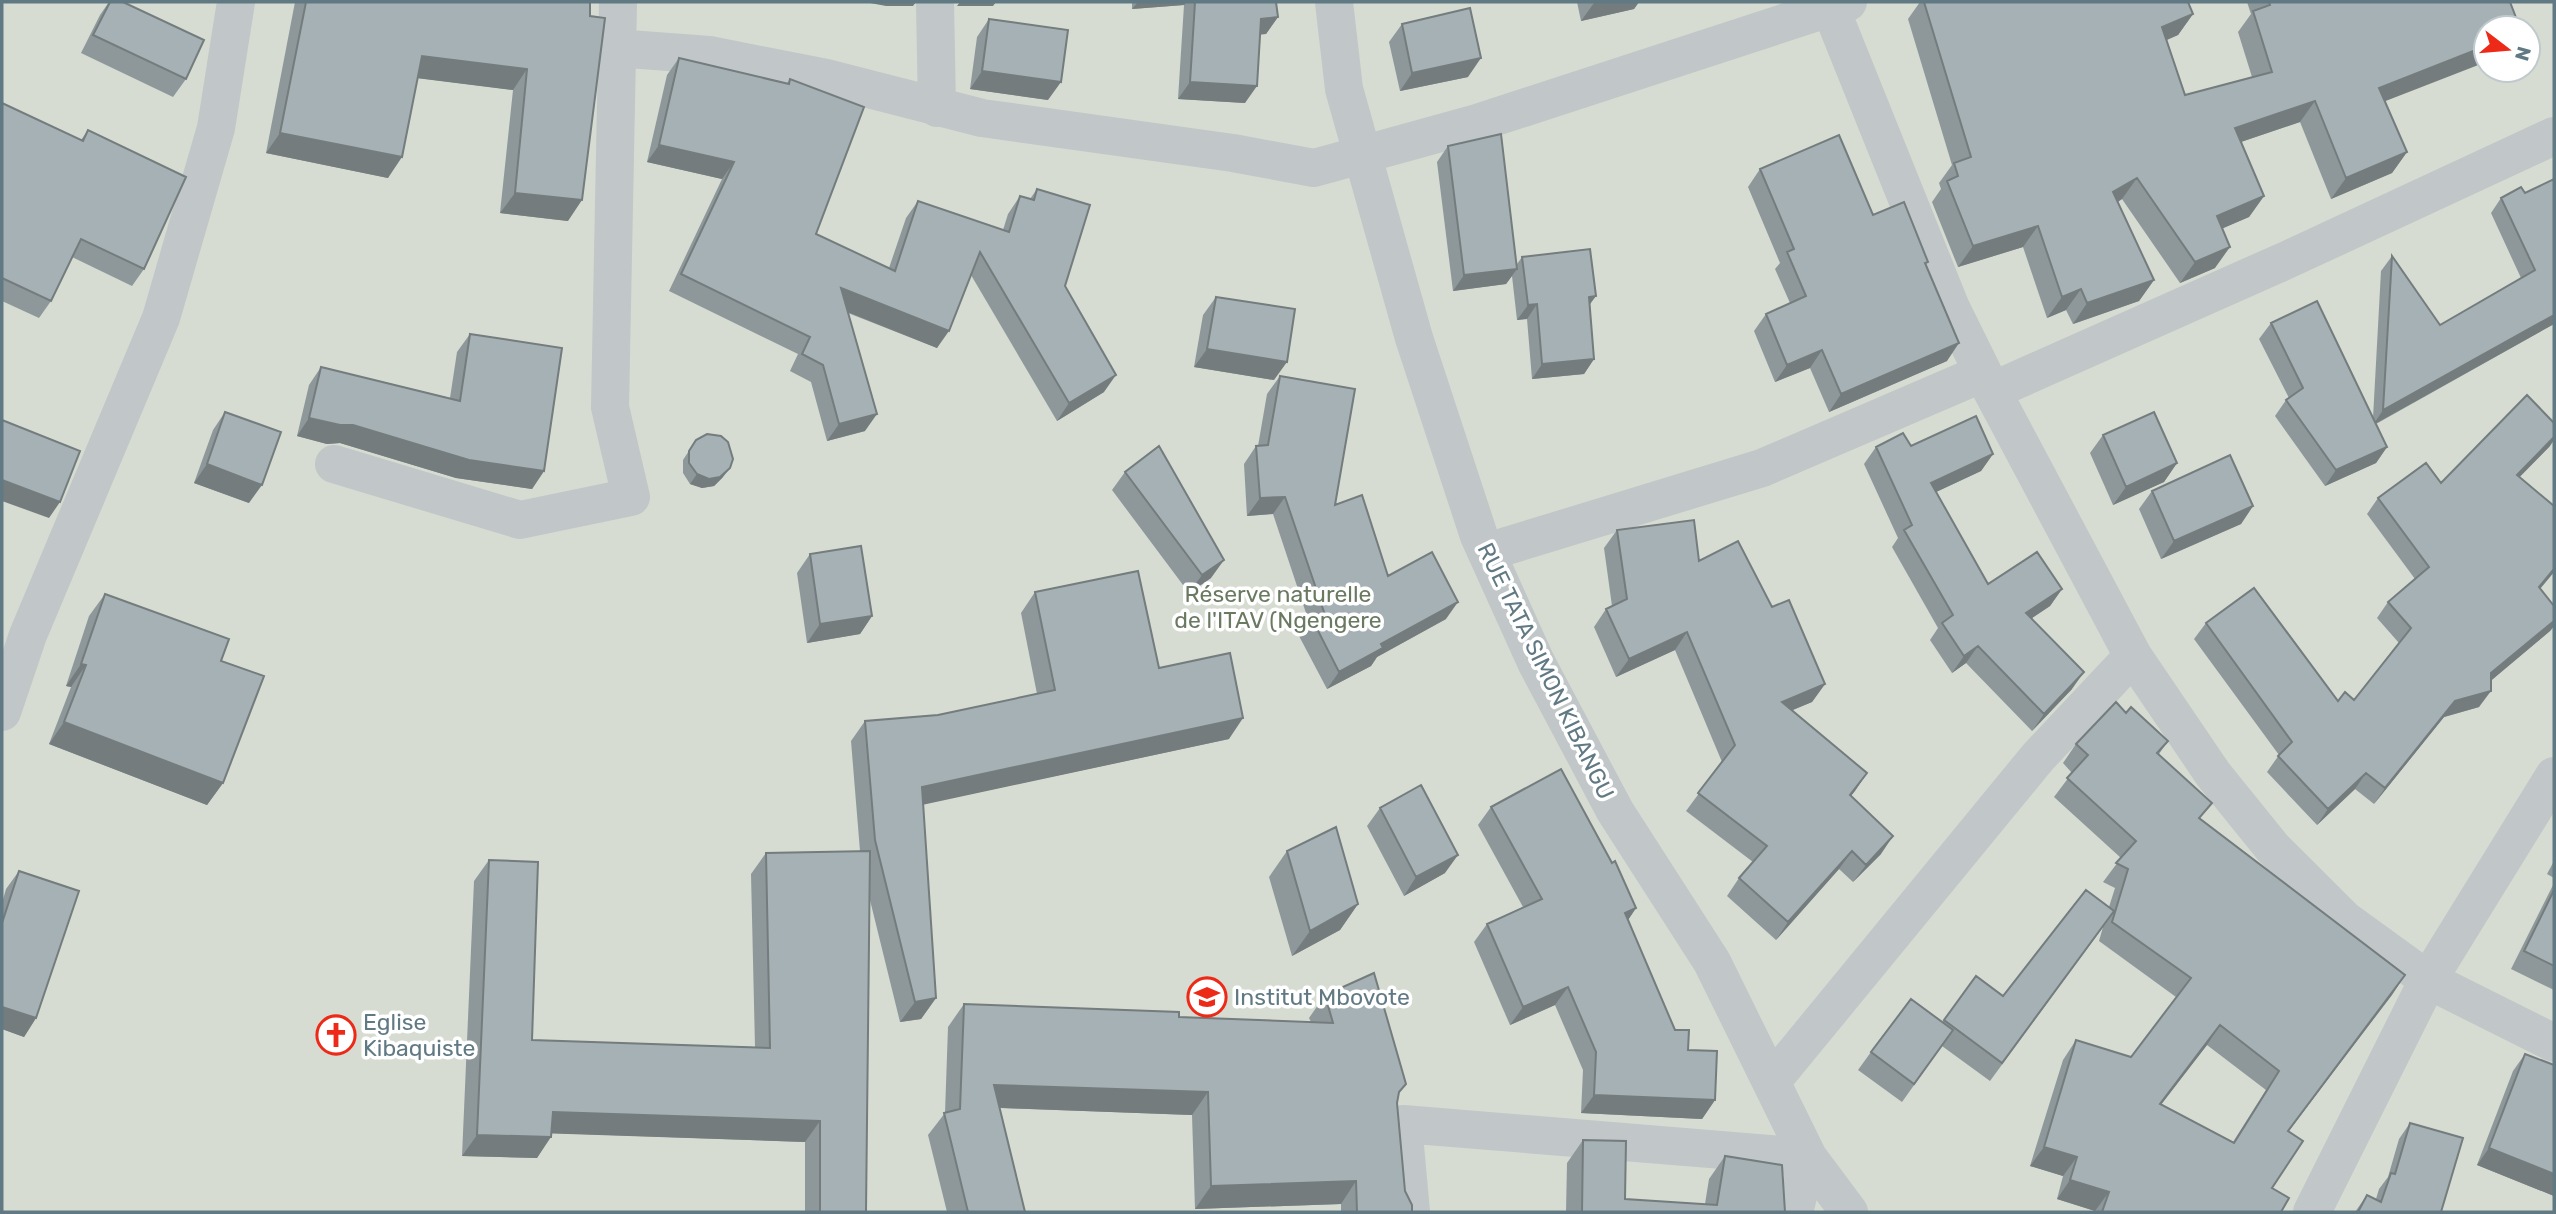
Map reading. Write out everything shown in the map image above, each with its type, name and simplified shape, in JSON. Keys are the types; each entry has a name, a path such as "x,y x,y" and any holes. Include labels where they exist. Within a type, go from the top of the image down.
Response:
{"street":[{"path":"2,712 15,632 161,318 216,128 236,2"},
{"path":"334,464 520,520 631,497 610,407 618,2"},
{"path":"935,2 937,108"},
{"name":"RUE TATA SIMON KIBANGU","path":"1334,2 1344,89 1365,155 1414,338 1487,552 1536,662 1615,811 1712,962 1808,1157 1849,1212"},
{"path":"615,48 709,55 826,78 937,108 1314,168 1503,115 1836,4 1951,307 1987,382 2133,656 2213,774 2272,847 2344,919 2428,980 2554,1043"},
{"path":"1487,552 1762,468 1987,382 2289,259 2554,136"},
{"path":"1772,1081 2038,757 2133,656"},
{"path":"2312,1212 2428,980 2554,776"},
{"path":"1411,1212 1403,1124 1808,1157 1794,1212"}],"green space":[{"name":"Réserve naturelle de l'ITAV (Ngengere","path":"2,2 2554,2 2554,1212 2,1212"}],"building":[{"path":"110,2 123,2 204,40 186,79 93,35"},
{"path":"306,2 590,2 590,16 605,18 582,200 515,193 527,69 422,56 402,157 280,133"},
{"path":"1195,2 1276,2 1278,17 1261,19 1257,86 1190,82"},
{"path":"1924,2 2188,2 2193,14 2162,27 2185,95 2272,72 2253,11 2270,5 2269,2 2510,2 2515,14 2472,14 2472,51 2379,88 2407,152 2346,178 2315,101 2235,128 2264,196 2217,216 2230,247 2195,262 2137,178 2113,192 2154,280 2087,303 2081,289 2062,297 2038,226 1973,246 1947,181 1958,176 1954,163 1971,157"},
{"path":"1470,8 1481,58 1412,73 1402,24"},
{"path":"989,19 1068,30 1061,82 982,71"},
{"path":"679,58 789,84 790,79 864,107 816,234 895,271 918,201 1009,232 1020,196 1034,200 1037,189 1090,205 1065,286 1116,375 1069,403 980,252 949,331 841,288 877,414 839,424 823,365 802,354 810,337 681,274 734,162 659,145"},
{"path":"2,103 83,141 88,130 186,177 144,269 81,239 51,301 2,278"},
{"path":"1501,134 1517,269 1464,275 1448,146"},
{"path":"1839,135 1873,215 1904,202 1928,262 1925,263 1959,343 1841,394 1822,350 1787,365 1766,314 1806,296 1787,252 1794,249 1760,169"},
{"path":"2554,179 2554,315 2383,410 2392,256 2440,325 2535,270 2501,198 2521,187 2525,193"},
{"path":"1590,249 1596,296 1589,297 1594,359 1542,364 1537,304 1528,305 1522,257"},
{"path":"1216,297 1295,309 1287,362 1207,349"},
{"path":"2317,301 2387,447 2336,470 2286,400 2303,388 2271,323"},
{"path":"470,334 562,348 544,471 469,460 353,425 309,418 321,367 460,401"},
{"path":"1280,376 1355,389 1335,505 1362,495 1388,576 1432,552 1458,602 1381,644 1383,648 1339,672 1312,619 1324,612 1285,497 1260,498 1256,446 1268,445"},
{"path":"2527,395 2554,423 2554,437 2517,475 2554,506 2554,569 2539,587 2554,606 2554,621 2491,673 2491,691 2455,701 2385,788 2366,773 2328,809 2278,756 2292,742 2206,623 2254,588 2338,701 2345,692 2354,700 2411,628 2388,602 2429,567 2378,498 2426,463 2441,483"},
{"path":"225,412 281,432 262,485 207,464"},
{"path":"2154,412 2177,463 2126,487 2103,435"},
{"path":"1976,416 1993,454 1931,483 1988,584 2037,552 2062,589 2026,613 2084,672 2044,714 1978,646 1964,656 1942,623 1953,615 1904,530 1912,525 1876,447 1903,433 1911,446"},
{"path":"2,420 80,451 60,502 2,480"},
{"path":"707,434 721,436 728,442 733,459 730,468 720,477 709,479 697,474 689,463 689,451 696,440"},
{"path":"1159,446 1224,560 1202,575 1125,472"},
{"path":"2230,455 2253,506 2174,541 2152,491"},
{"path":"1694,520 1699,561 1738,541 1772,607 1789,600 1825,684 1782,702 1867,773 1850,795 1893,836 1866,865 1852,851 1788,922 1739,878 1767,846 1698,793 1735,745 1687,632 1629,659 1606,609 1627,599 1617,530"},
{"path":"861,546 872,616 820,624 810,554"},
{"path":"1138,571 1159,668 1230,653 1243,718 922,787 936,998 915,1002 875,840 865,721 938,715 1055,690 1035,592"},
{"path":"105,594 229,639 221,661 264,676 223,783 64,722 86,665 81,664"},
{"path":"2116,702 2126,713 2131,707 2168,741 2157,753 2212,803 2199,818 2405,975 2288,1131 2303,1141 2272,1188 2289,1198 2281,1212 2102,1212 2109,1192 2070,1180 2077,1157 2044,1147 2076,1040 2131,1057 2191,978 2112,922 2128,869 2116,863 2136,841 2067,778 2088,755 2076,744","holes":["2220,1025 2279,1071 2234,1143 2160,1104"]},
{"path":"1561,769 1612,863 1615,861 1636,908 1625,913 1675,1030 1689,1030 1688,1050 1717,1051 1715,1100 1594,1095 1596,1052 1568,987 1523,1007 1487,924 1542,899 1491,807"},
{"path":"1421,785 1458,855 1416,877 1380,808"},
{"path":"1336,827 1358,904 1310,931 1287,851"},
{"path":"870,851 866,1212 820,1212 820,1121 553,1112 551,1137 477,1135 489,860 538,862 532,1040 770,1048 766,853"},
{"path":"19,871 79,891 36,1018 2,1007 2,923"},
{"path":"2086,890 2114,911 2002,1063 1944,1020 1976,976 2003,996"},
{"path":"2554,890 2554,966 2524,951"},
{"path":"1374,973 1406,1084 1399,1092 1397,1103 1405,1191 1412,1205 1412,1212 1357,1212 1356,1181 1211,1186 1208,1092 994,1085 1025,1212 968,1212 944,1113 960,1109 964,1004 1179,1012 1179,1017 1333,1023 1325,995"},
{"path":"1911,999 1953,1030 1914,1084 1871,1052"},
{"path":"2525,1054 2554,1065 2554,1174 2489,1148"},
{"path":"2410,1123 2463,1138 2441,1212 2358,1212 2367,1195 2381,1202 2391,1173 2395,1174"},
{"path":"1583,1140 1626,1141 1625,1199 1717,1205 1725,1156 1782,1165 1785,1212 1582,1212"}],"place":[{"name":"Institut Mbovote","path":"1207,997"},
{"name":"Eglise Kibaquiste","path":"336,1035"}]}
